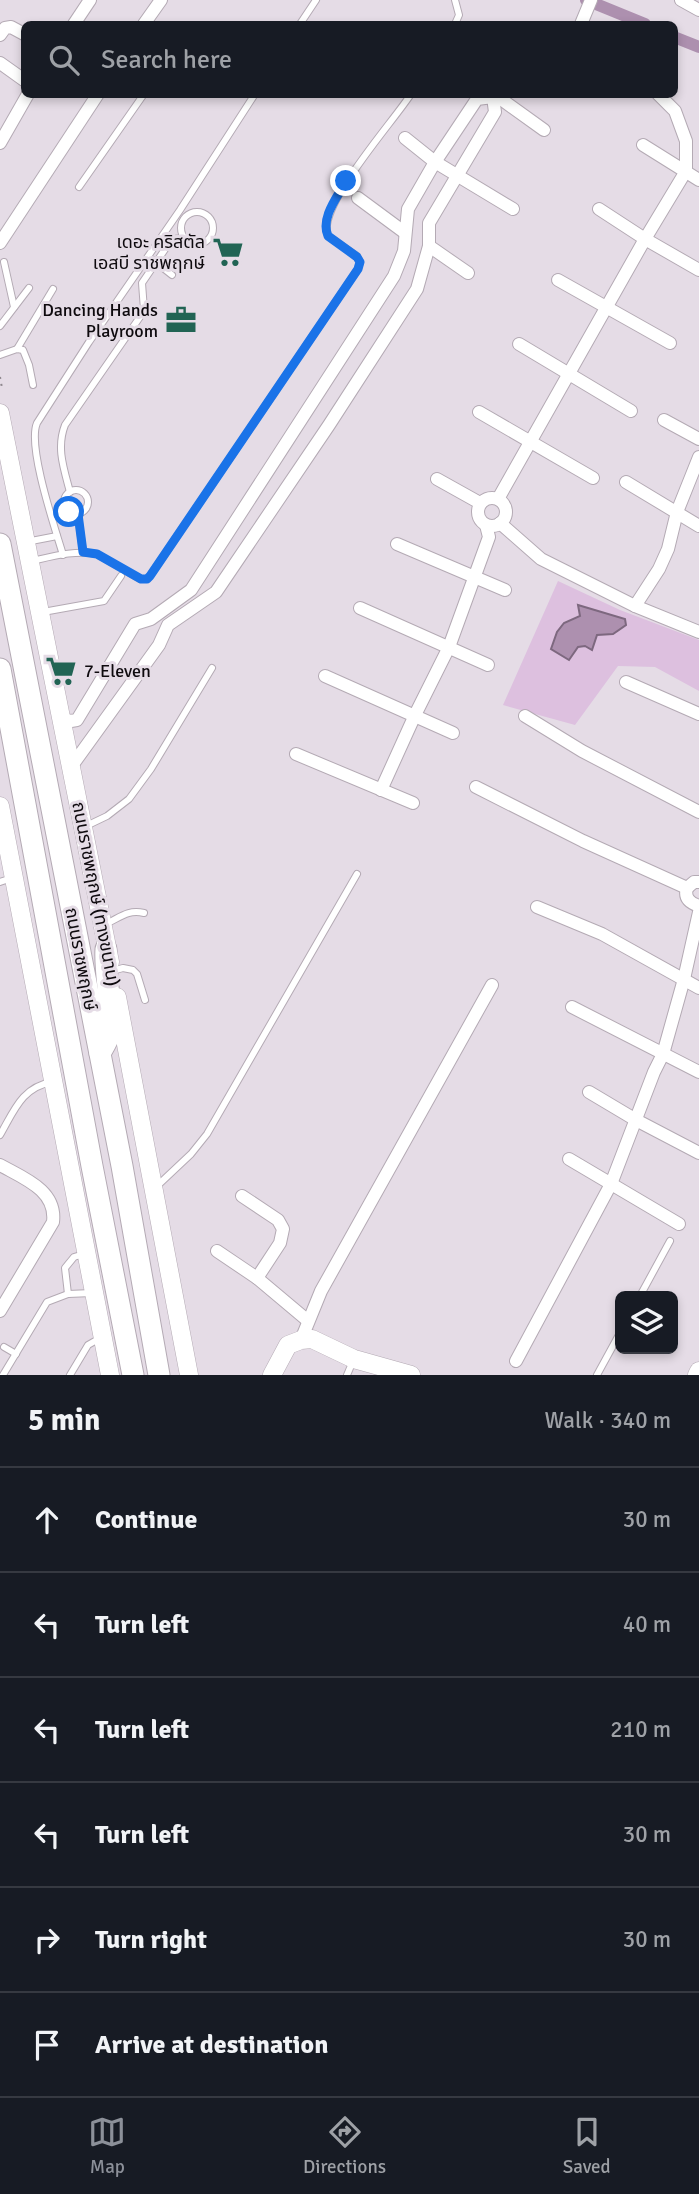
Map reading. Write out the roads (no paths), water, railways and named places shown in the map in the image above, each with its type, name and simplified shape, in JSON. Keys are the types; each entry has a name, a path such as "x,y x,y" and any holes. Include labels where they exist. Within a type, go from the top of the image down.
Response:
{"main road":[{"name":"ถนนราชพฤกษ์ (ทางขนาน)","path":"0,413 112,971 189,1375"},
{"name":"ถนนราชพฤกษ์","path":"0,544 122,1166 159,1375"},
{"name":"ถนนราชพฤกษ์","path":"0,669 133,1375"},
{"path":"0,806 7,880 54,1082 110,1375"},
{"path":"100,1055 108,1037 106,949"},
{"path":"272,1375 288,1345 312,1339 351,1367 411,1375"}],"street":[{"path":"76,21 90,0"},
{"path":"147,21 161,0"},
{"path":"681,0 699,10"},
{"path":"0,36 5,28 11,27 21,32"},
{"path":"0,63 21,78"},
{"path":"0,142 26,98"},
{"path":"0,243 95,98"},
{"path":"61,719 71,722 77,720 135,624 151,619 191,590 394,276 404,251 408,209 435,162 477,99 482,98"},
{"path":"71,767 159,645 168,625 216,592 330,425 417,289 429,246 429,223 495,112 495,98"},
{"path":"499,98 544,130"},
{"path":"498,499 685,172 686,141 675,111 662,98"},
{"path":"405,138 435,162 513,209"},
{"path":"643,145 699,180"},
{"path":"358,198 404,232"},
{"path":"599,209 699,270"},
{"path":"429,246 468,273"},
{"path":"558,280 670,343"},
{"path":"519,344 631,411"},
{"path":"307,412 330,425"},
{"path":"479,412 593,478"},
{"path":"664,420 699,439"},
{"path":"635,606 659,569 677,512 699,457"},
{"path":"437,480 481,503"},
{"path":"626,482 699,526"},
{"path":"382,790 449,647 489,537 486,525 478,515 481,503 491,498 498,499 505,506 503,519 494,526 486,525"},
{"path":"500,523 541,559 635,606 699,632"},
{"path":"397,544 505,590"},
{"path":"360,608 488,665"},
{"path":"325,676 453,733"},
{"path":"626,682 699,714"},
{"path":"525,716 582,751 699,812"},
{"path":"296,754 413,803"},
{"path":"477,787 583,841 696,883 686,892 688,900 699,906"},
{"path":"537,907 602,934 699,988"},
{"path":"516,1361 611,1184 663,1054 699,912"},
{"path":"300,1340 326,1282 492,985"},
{"path":"572,1007 699,1072"},
{"path":"589,1092 699,1153"},
{"path":"569,1159 679,1224"},
{"path":"0,1165 35,1185 45,1194 53,1206 54,1214 53,1222 1,1308"},
{"path":"242,1196 278,1220 283,1229 280,1243 257,1278"},
{"path":"217,1251 257,1278 307,1320"}],"lane":[{"path":"302,21 316,0"},
{"path":"455,0 459,15 456,21"},
{"path":"79,187 141,98"},
{"path":"63,555 43,482 33,431 62,383 252,98"},
{"path":"28,562 83,552 97,554 141,579 150,576 358,269 360,262 357,257 328,236 325,230 328,215 346,181 408,98"},
{"path":"180,210 188,215"},
{"path":"197,212 212,223 212,233 206,242 192,244 184,238 181,228 188,215 197,212"},
{"path":"70,492 61,456 61,433 142,314 144,310 141,288 156,263 172,239 184,238"},
{"path":"148,258 172,275"},
{"path":"4,262 14,307"},
{"path":"130,283 141,288"},
{"path":"0,326 29,288"},
{"path":"17,349 53,289"},
{"path":"0,355 17,349 23,350 33,385"},
{"path":"70,492 83,492 88,500 86,509 78,514 69,512 64,504 66,495 70,492"},
{"path":"78,514 83,552"},
{"path":"24,542 57,536"},
{"path":"39,613 104,601 121,576"},
{"path":"82,828 107,816 129,799 151,769 212,668"},
{"path":"153,1188 191,1154 207,1134 357,874"},
{"path":"101,925 112,922 122,913 144,913"},
{"path":"112,971 123,968 133,970 137,974 145,1000"},
{"path":"0,1135 28,1092 35,1086 54,1082"},
{"path":"643,1291 670,1241"},
{"path":"68,1294 65,1268 74,1257 86,1253"},
{"path":"4,1375 47,1302 68,1294 94,1293"},
{"path":"70,1375 76,1371 88,1345 103,1336"},
{"path":"597,1375 615,1342"},
{"path":"4,1347 16,1354"}],"waterway":[{"path":"586,0 638,21"},
{"path":"678,39 699,47"}],"place":[{"name":"เดอะ คริสตัล เอสบี ราชพฤกษ์","path":"228,252"},
{"name":"Dancing Hands Playroom","path":"181,320"},
{"name":"7-Eleven","path":"61,671"}]}
